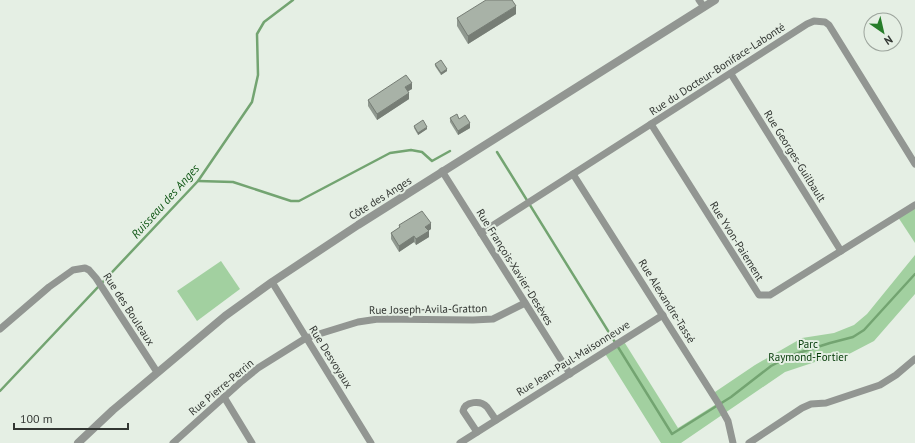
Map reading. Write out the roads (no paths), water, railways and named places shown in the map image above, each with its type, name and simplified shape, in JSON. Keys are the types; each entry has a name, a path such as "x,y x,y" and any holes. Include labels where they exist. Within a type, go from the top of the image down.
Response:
{"street":[{"name":"Côte des Anges","path":"78,443 157,372 225,316 272,282 358,224 702,4 716,0"},
{"name":"Rue du Docteur-Boniface-Labonté","path":"481,233 807,24 814,21 825,22 829,25 915,164"},
{"name":"Rue Georges-Guilbault","path":"731,74 841,251"},
{"name":"Rue Yvon-Paiement","path":"651,124 759,296 770,295 915,205"},
{"name":"Rue François-Xavier-Desèves","path":"442,171 570,374"},
{"name":"Rue Alexandre-Tassé","path":"573,174 663,315 728,421 733,443"},
{"name":"Rue des Bouleaux","path":"0,329 49,287 73,270 84,268 89,270 96,278 157,372"},
{"name":"Rue Desvoyaux","path":"272,282 372,443"},
{"name":"Rue Joseph-Avila-Gratton","path":"306,338 358,322 378,319 493,319 525,303"},
{"name":"Rue Jean-Paul-Maisonneuve","path":"460,443 663,315"},
{"name":"Rue Pierre-Perrin","path":"173,443 258,368 306,338"},
{"path":"750,443 811,404 826,403 880,385 896,375 915,359"},
{"path":"224,397 252,443"},
{"path":"477,432 463,411 465,406 468,404 482,404 486,406 496,420"}],"waterway":[{"name":"Ruisseau des Anges","path":"0,391 198,181 252,102 258,75 257,34 264,22 293,0"},
{"path":"198,181 233,182 291,201 299,201 390,153 411,150 422,152 432,161 450,151"},
{"path":"497,152 672,434 731,397 771,366 792,355 853,337 864,330 915,274"}],"park label":[{"name":"Parc Raymond-Fortier","path":"808,350"}]}
